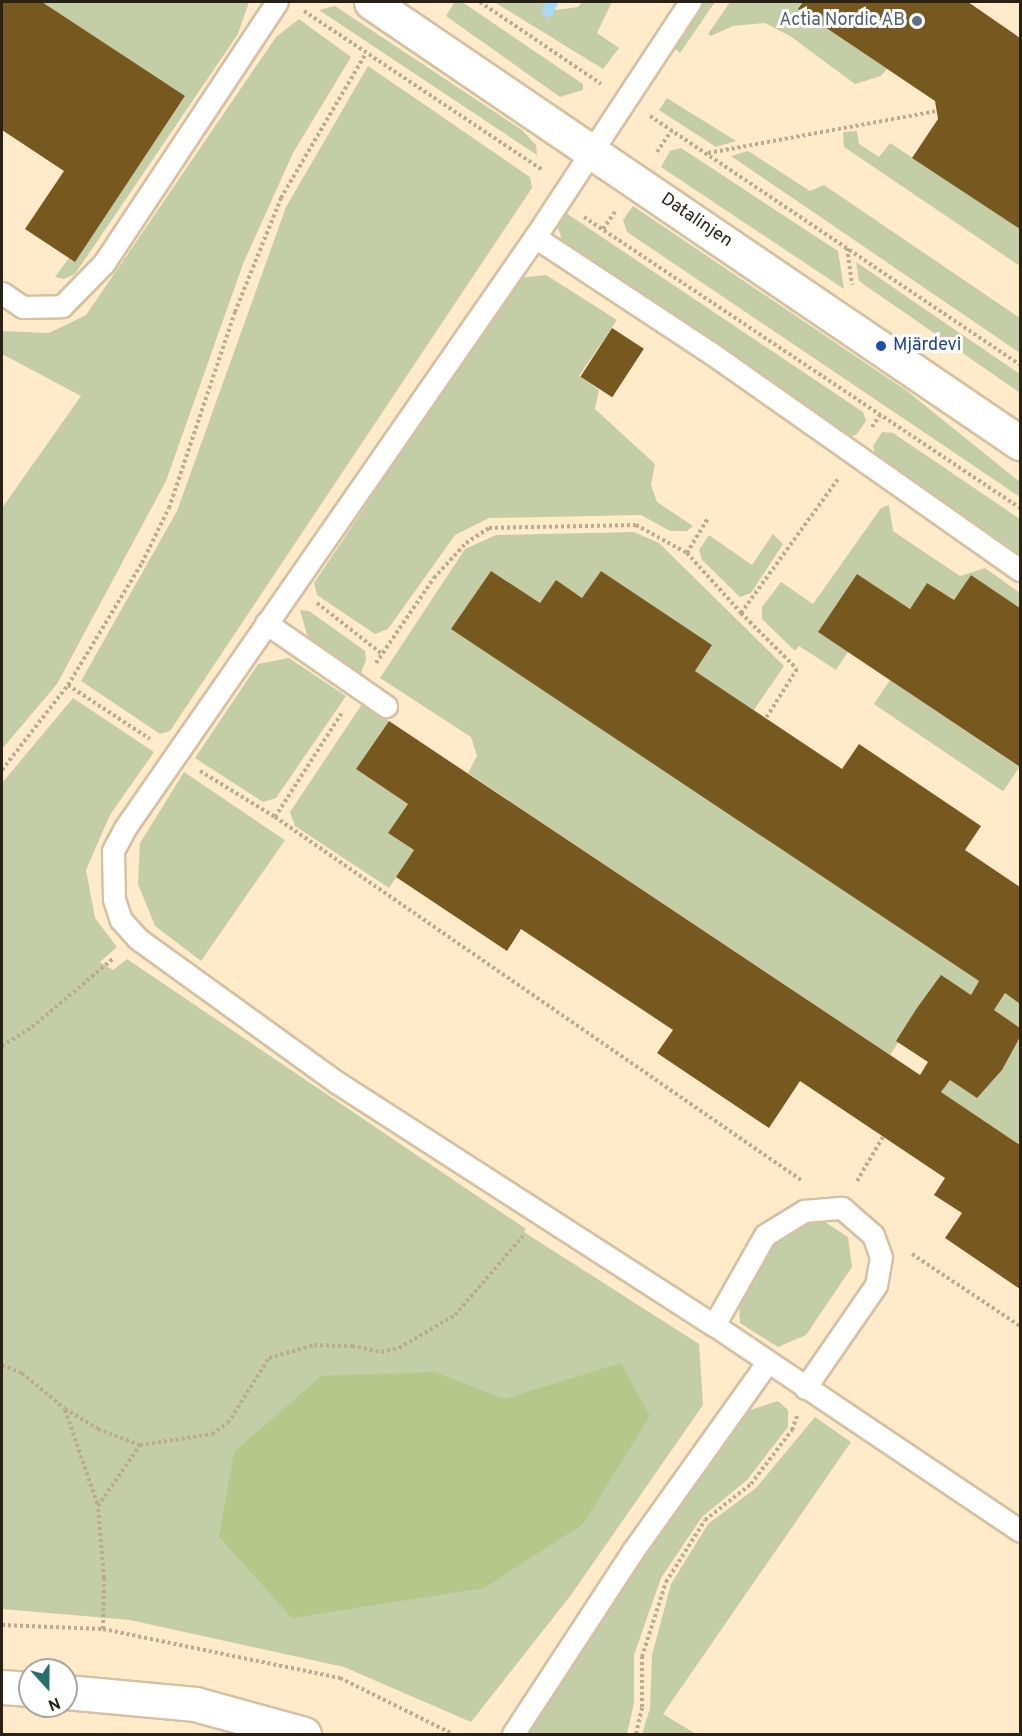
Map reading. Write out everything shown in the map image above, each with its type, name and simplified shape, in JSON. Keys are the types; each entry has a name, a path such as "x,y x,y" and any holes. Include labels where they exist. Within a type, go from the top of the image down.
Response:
{"street":[{"name":"Datalinjen","path":"371,2 591,149 1020,443"},
{"path":"2,1687 18,1688"},
{"path":"78,1693 195,1704 304,1734"}],"lane":[{"path":"2,293 23,307 62,306 104,263 277,2"},
{"path":"690,2 623,99 535,237 125,828 113,852 114,899 121,920 138,939 338,1083 714,1325 1020,1531"},
{"path":"535,237 856,454 1020,570"},
{"path":"266,623 386,706"},
{"path":"714,1325 765,1235 804,1211 842,1208 873,1235 881,1257 876,1285 805,1388"},
{"path":"513,1734 632,1552 768,1363"}],"path":[{"path":"480,2 1020,364"},
{"path":"301,8 562,193 1020,508"},
{"path":"2,770 68,685 142,563 165,517 235,312 281,198 365,55"},
{"path":"708,153 936,111"},
{"path":"847,247 852,289"},
{"path":"741,613 856,454 881,413"},
{"path":"687,553 708,518"},
{"path":"275,817 358,687 434,578 466,543 489,528 636,525 687,553 741,613 797,669 766,718"},
{"path":"293,584 382,654"},
{"path":"68,685 275,817 842,1208 883,1137"},
{"path":"2,1046 32,1027 138,939"},
{"path":"2,1365 22,1373 65,1409 98,1429 140,1445 212,1434 228,1423 269,1358 290,1350 314,1345 352,1346 381,1352 399,1348 455,1315 543,1216"},
{"path":"901,1247 1020,1326"},
{"path":"636,1734 642,1707 642,1657 666,1582 705,1520 751,1484 792,1430 805,1388"},
{"path":"65,1409 98,1506 104,1578 103,1629"},
{"path":"98,1506 140,1445"},
{"path":"2,1625 103,1629 340,1678 453,1734"}],"green space":[{"path":"42,2 249,2 238,34 75,274 64,279 55,277 69,258 75,261 185,97"},
{"path":"462,2 583,84 583,90 560,97 446,16 454,3"},
{"path":"494,2 544,2 548,11 578,7 582,2 612,2 597,33 619,48 603,69"},
{"path":"702,2 715,2 680,53 672,46"},
{"path":"730,2 803,2 798,9 887,69 881,76 855,84 790,36 765,23 733,26 711,36 708,34"},
{"path":"335,6 522,130 536,145 537,155 319,10"},
{"path":"299,19 351,57 293,153 243,264 166,481 57,684 2,749 2,508 81,396 2,354 2,331 49,333 86,315 276,37"},
{"path":"368,66 530,177 532,188 170,731 160,734 81,681 177,511 286,207"},
{"path":"667,98 736,141 716,147 659,110"},
{"path":"857,131 859,144 879,157 890,143 1020,229 1020,266 844,147 843,132"},
{"path":"681,148 838,251 844,289 661,167 670,151"},
{"path":"748,151 810,191 824,185 1020,318 1020,353 731,156"},
{"path":"633,206 907,391 1020,482 1020,497 627,232 623,220"},
{"path":"563,211 863,412 866,421 856,435 847,438 564,247 557,224"},
{"path":"856,262 1020,374 1020,393 859,281"},
{"path":"546,275 617,320 579,376 599,390 595,409 655,464 651,485 657,502 693,526 687,531 670,531 641,515 489,518 455,535 388,629 375,634 317,595 314,583 518,278"},
{"path":"882,432 893,433 1020,519 1020,554 875,454 873,446"},
{"path":"889,505 893,531 960,576 985,568 1020,593 1020,608 971,575 954,600 927,583 910,609 857,574 818,632 848,652 836,670 799,646 795,651 762,619 762,607 781,582 813,604 881,508"},
{"path":"634,532 659,543 784,666 754,710 695,671 712,645 601,571 582,598 556,581 540,603 491,571 452,629 979,981 971,995 941,976 890,1055 468,773 477,756 471,737 380,678 465,549 496,535"},
{"path":"773,534 783,544 751,593 740,597 702,560 699,550 709,535 752,565"},
{"path":"300,610 309,611 365,651 366,660 361,673 308,638"},
{"path":"289,658 346,696 276,798 263,802 195,758 258,664"},
{"path":"890,680 1019,767 1003,791 874,704"},
{"path":"73,698 154,752 110,815 86,870 95,918 117,947 100,962 113,970 127,959 526,1229 524,1232 699,1344 703,1405 571,1595 471,1722 344,1667 130,1620 2,1609 2,783"},
{"path":"362,704 389,721 356,769 408,804 388,833 414,850 389,888 295,826 290,812"},
{"path":"184,772 285,840 201,961 155,926 138,884 140,843"},
{"path":"1005,993 1020,1004 1020,1028 994,1010"},
{"path":"1020,1037 1020,1145 941,1092 950,1080 977,1097 1002,1070"},
{"path":"801,1219 820,1219 848,1237 852,1267 806,1335 778,1347 740,1323 739,1300 774,1239"},
{"path":"621,1363 650,1416 583,1524 484,1588 292,1618 219,1537 234,1452 321,1376 435,1372 504,1399"},
{"path":"778,1401 788,1410 788,1427 747,1480 702,1517 661,1578 634,1655 634,1703 627,1734 520,1734 734,1415"},
{"path":"815,1417 851,1442 663,1714 696,1734 642,1734 650,1708 652,1655 671,1584 708,1524 756,1488"}],"building":[{"path":"2,2 42,2 185,96 75,262 25,229 64,171 2,130"},
{"path":"803,2 968,2 1020,38 1020,229 912,158 938,119 935,101 798,9"},
{"path":"612,328 644,349 612,397 580,377"},
{"path":"491,571 540,603 556,580 582,598 601,571 712,645 695,671 842,769 859,744 981,826 965,850 1020,887 1020,1004 1005,993 994,1010 1020,1028 1020,1037 1002,1070 977,1098 950,1080 941,1092 1020,1145 1020,1289 945,1238 962,1213 934,1195 945,1178 800,1081 769,1128 657,1053 673,1030 521,929 507,951 396,877 414,850 388,833 408,804 356,769 389,721 920,1075 928,1062 896,1041 941,975 971,995 979,981 451,629"},
{"path":"857,574 910,609 927,583 954,600 971,575 1020,608 1020,767 818,632"}],"waterway":[{"path":"548,11 552,2"}],"place":[{"name":"Actia Nordic AB","path":"917,21"},
{"name":"Mjärdevi","path":"881,346"}]}
